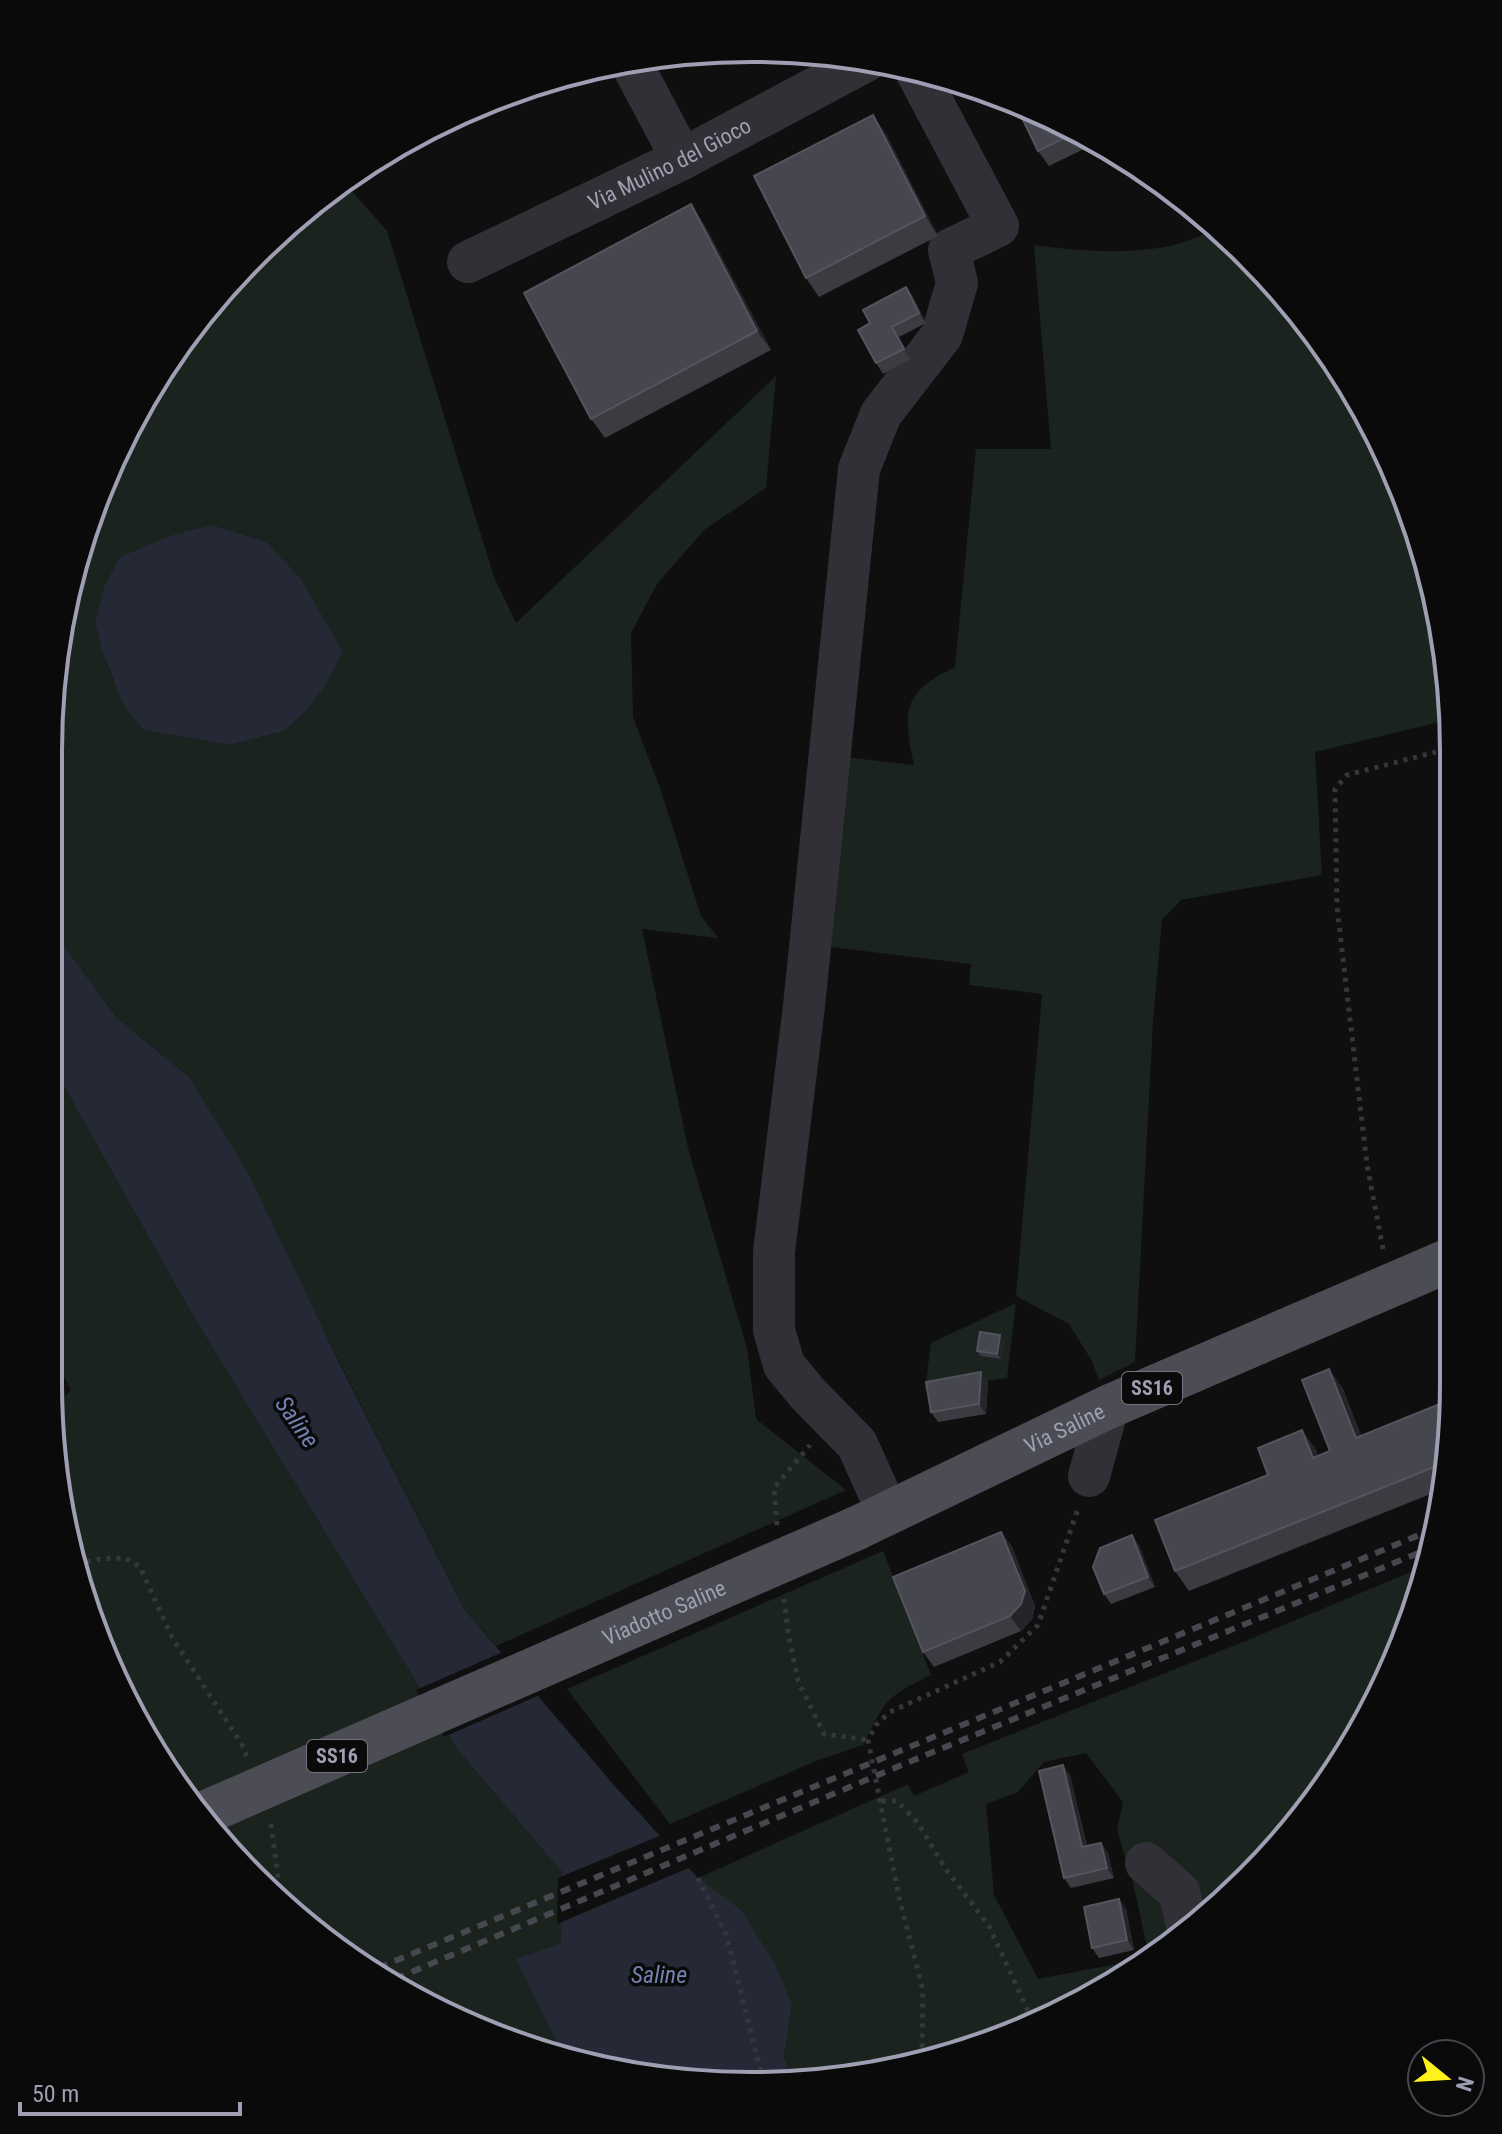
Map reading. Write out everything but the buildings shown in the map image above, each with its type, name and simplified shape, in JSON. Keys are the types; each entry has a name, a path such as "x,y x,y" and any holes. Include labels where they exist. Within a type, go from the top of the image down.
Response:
{"main road":[{"name":"Via Saline","path":"872,1520 1108,1407 1440,1264"},
{"name":"Viadotto Saline","path":"211,1810 872,1520"}],"street":[{"name":"Via Mulino del Gioco","path":"468,262 682,159 850,69"},
{"path":"636,72 682,159"},
{"path":"872,1520 857,1444 784,1365 774,1330 774,1252 804,1006 859,469 881,414 942,335 957,283 949,250 998,226 923,84"},
{"path":"1089,1476 1108,1407"},
{"path":"1146,1863 1179,1892 1185,1917"}],"path":[{"path":"1390,1285 1367,1165 1337,907 1335,789 1347,775 1436,752"},
{"path":"921,2051 923,1990 899,1897 868,1740 876,1725 890,1712 1000,1662 1038,1625 1089,1476"},
{"path":"85,1562 125,1558 140,1567 172,1637 244,1748"},
{"path":"882,1801 897,1801 918,1823 945,1868 989,1926 1029,2013"},
{"path":"698,1878 726,1934 761,2072"}],"shaded area":[{"path":"351,190 387,231 494,577 516,623 776,376 766,488 704,530 657,584 631,633 633,717 661,791 701,916 718,938 642,929 688,1148 747,1348 756,1419 846,1490 496,1646 464,1609 297,1277 189,1077 117,1018 62,943 63,706 75,617 85,573 114,487 154,406 204,332 264,264","holes":["213,525 266,542 299,576 306,711 284,731 230,745 143,730 113,679 95,622"]},
{"path":"1206,234 1269,297 1324,368 1369,446 1388,487 1417,573 1434,661 1439,722 1315,752 1322,875 1181,900 1162,920 1153,1022 1135,1362 1099,1380 1092,1361 1069,1324 1016,1296 1042,994 969,985 971,964 822,946 836,756 914,765 908,730 910,705 925,685 955,667 976,449 1051,449 1034,245 1127,251 1188,240"},
{"path":"62,1083 192,1314 457,1749 562,1872 561,1943 516,1959 557,2044 487,2020 446,2001 368,1956 297,1901 233,1837 204,1802 154,1728 133,1688 114,1647 85,1561 75,1517 63,1428 62,1399 71,1390 62,1374"},
{"path":"1016,1303 1007,1378 925,1390 931,1343"},
{"path":"883,1551 931,1675 888,1701 863,1745 816,1761 670,1824 567,1689"},
{"path":"1414,1571 1388,1647 1348,1728 1324,1766 1269,1837 1205,1901 1170,1930 1147,1947 1117,1830 1123,1802 1086,1753 1044,1762 1018,1792 986,1804 994,1895 1038,1979 1123,1963 1096,1980 1015,2020 929,2049 841,2066 790,2071 784,2057 792,2005 698,1878 908,1784 914,1796 969,1772 962,1754"}],"water":[{"path":"213,525 266,542 299,576 343,652 325,686 306,711 284,731 230,745 143,730 123,704 103,653 95,622 105,585 120,557 173,535"},
{"name":"Saline","path":"62,943 117,1018 189,1077 248,1173 464,1609 613,1784 698,1878 741,1910 775,1964 792,2005 784,2057 790,2071 706,2071 661,2066 557,2044 516,1959 561,1943 562,1872 457,1749 192,1314 62,1083"}],"pier":[{"path":"505,1651 542,1694 444,1737 416,1690"},
{"path":"664,1834 693,1866 557,1924 558,1878"}],"railway":[{"path":"383,1966 1423,1533"},
{"path":"401,1977 904,1764 1419,1553"}]}
